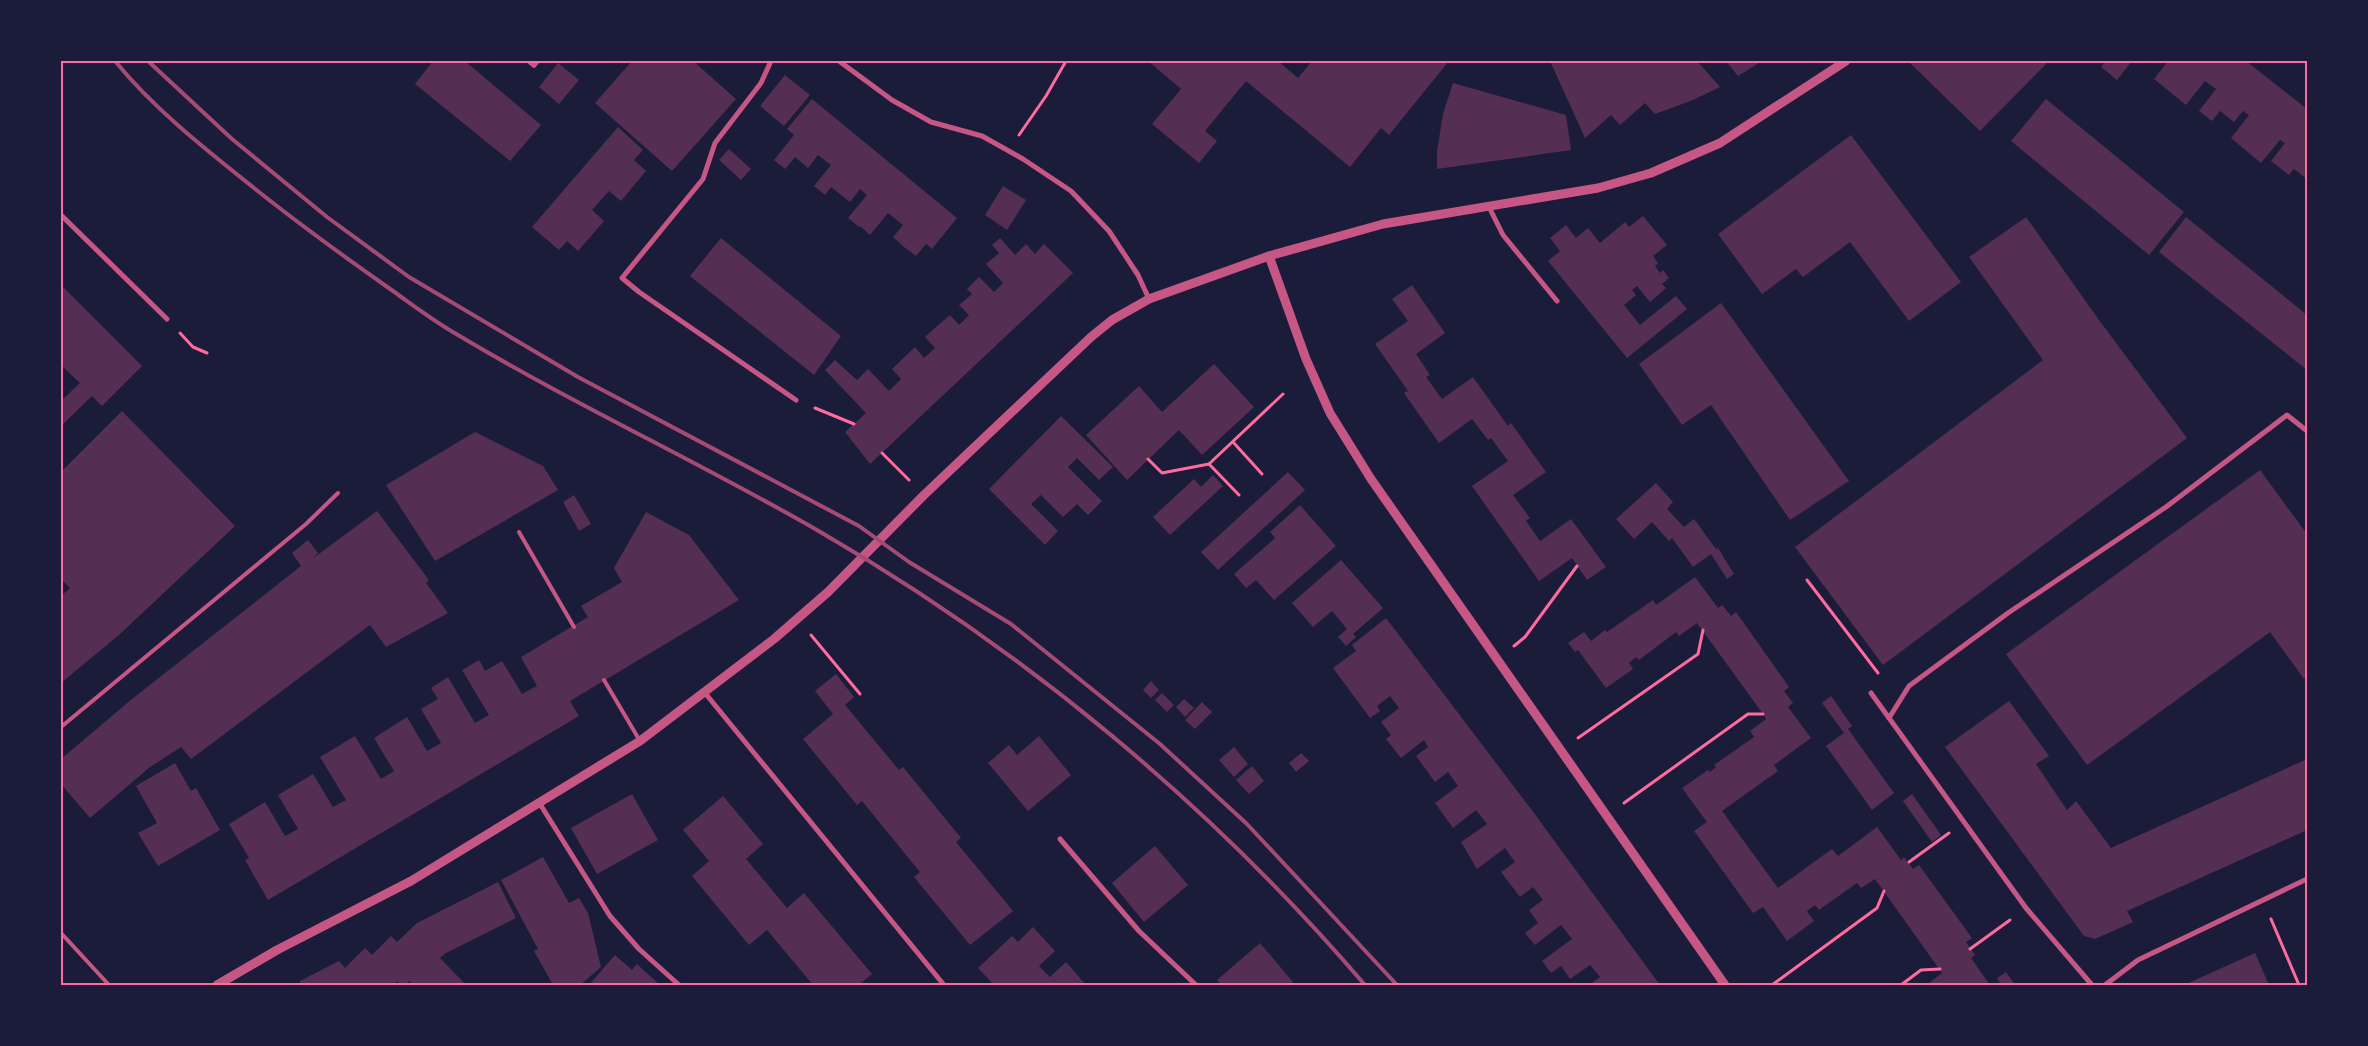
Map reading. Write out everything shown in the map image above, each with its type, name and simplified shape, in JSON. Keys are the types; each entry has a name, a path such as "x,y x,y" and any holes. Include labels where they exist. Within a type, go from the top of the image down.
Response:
{"street":[{"path":"771,61 761,83 715,143 703,179 622,278 639,292 796,400"},
{"path":"839,61 892,100 931,122 982,136 1071,191 1108,231 1138,275 1149,299"},
{"path":"217,985 229,982 277,950 411,881 640,742 798,619 828,592 921,498 1091,336 1112,320 1149,299 1269,256 1383,224 1598,188 1651,173 1720,143 1846,61"},
{"path":"1489,207 1503,235 1557,302"},
{"path":"61,215 167,319"},
{"path":"1269,256 1306,359 1330,413 1371,479 1725,985"},
{"path":"1889,718 1909,686 2008,613 2166,507 2287,415 2307,431"},
{"path":"705,693 944,985"},
{"path":"1871,693 2026,908 2092,985"},
{"path":"540,804 610,916 639,949 679,985"},
{"path":"1060,839 1139,931 1196,985"},
{"path":"2105,985 2138,960 2307,879"}],"lane":[{"path":"528,61 534,66 538,61"},
{"path":"61,727 306,524 338,492"},
{"path":"519,532 574,627"},
{"path":"604,680 640,742"},
{"path":"61,933 109,985"}],"path":[{"path":"1008,151 1046,96 1066,61"},
{"path":"167,319 193,346 208,353"},
{"path":"1148,459 1162,473 1209,464 1284,394"},
{"path":"796,400 854,424"},
{"path":"1233,442 1262,474"},
{"path":"882,453 921,498"},
{"path":"1209,464 1239,495"},
{"path":"1498,660 1525,637 1577,566"},
{"path":"1807,580 1899,701"},
{"path":"798,619 860,694"},
{"path":"1561,750 1698,654 1703,630"},
{"path":"1607,816 1748,714 1763,714"},
{"path":"1909,862 1964,822"},
{"path":"1772,985 1877,908 1884,891"},
{"path":"2262,901 2299,985"},
{"path":"1970,949 2026,908"},
{"path":"1901,985 1921,970 1940,969"}],"building":[{"path":"433,61 465,61 541,125 510,161 415,84"},
{"path":"632,61 693,61 736,99 672,171 595,103"},
{"path":"1148,61 1278,61 1298,78 1312,61 1449,61 1389,135 1381,128 1350,167 1246,81 1205,131 1217,141 1199,163 1152,124 1181,89"},
{"path":"1550,61 1697,61 1720,87 1693,100 1655,114 1645,103 1620,125 1611,115 1585,138"},
{"path":"1726,61 1762,61 1738,76"},
{"path":"1912,61 2049,61 1980,131 1910,63"},
{"path":"2106,61 2132,61 2117,80 2101,67"},
{"path":"2168,61 2246,61 2307,109 2307,179 2294,169 2289,175 2271,161 2285,143 2280,140 2261,163 2231,138 2249,115 2243,111 2234,122 2220,111 2212,121 2199,111 2216,89 2205,81 2186,105 2154,79"},
{"path":"558,63 579,80 559,104 539,87"},
{"path":"785,75 810,95 784,126 760,106"},
{"path":"1453,83 1566,115 1571,150 1437,169 1437,151 1443,114"},
{"path":"812,99 957,218 932,249 926,244 916,256 904,247 893,237 903,225 888,213 870,235 848,218 867,195 860,189 850,202 831,187 825,195 814,186 831,165 818,155 808,168 795,157 785,169 774,160 794,135 787,129"},
{"path":"2046,99 2184,212 2149,255 2011,141"},
{"path":"618,127 643,150 634,160 646,171 621,201 609,191 592,210 604,221 578,251 567,241 559,250 532,227"},
{"path":"1851,135 1961,282 1909,321 1850,242 1803,277 1796,269 1762,294 1718,234"},
{"path":"729,149 751,169 741,180 719,160"},
{"path":"1003,186 1026,200 1007,230 985,215"},
{"path":"1643,216 1667,245 1653,256 1658,263 1655,266 1660,273 1663,270 1669,278 1662,284 1666,288 1650,302 1637,286 1632,290 1636,295 1624,305 1640,325 1676,296 1687,309 1627,358 1548,261 1560,251 1550,238 1566,225 1576,238 1588,228 1600,243 1625,222 1629,227"},
{"path":"2026,217 2099,320 2187,438 1883,665 1795,547 2043,360 1969,257"},
{"path":"2186,217 2307,315 2307,370 2159,252"},
{"path":"721,238 841,336 814,375 690,276"},
{"path":"1000,238 1015,255 1026,244 1035,254 1044,244 1073,273 870,464 845,432 866,413 825,370 835,360 857,380 868,369 889,391 901,379 892,369 915,347 924,358 935,348 925,337 950,315 959,325 969,315 959,305 972,294 967,289 979,277 994,292 1003,283 986,264 999,253 992,245"},
{"path":"61,285 142,366 102,406 92,396 61,426 61,401 80,383 61,365"},
{"path":"1412,285 1445,333 1416,354 1430,375 1426,377 1442,399 1473,377 1508,426 1511,423 1546,472 1513,495 1530,518 1526,521 1540,541 1571,519 1606,567 1587,580 1572,558 1539,581 1472,486 1508,461 1491,438 1488,440 1472,419 1439,443 1404,393 1408,391 1375,344 1408,321 1392,299"},
{"path":"1721,303 1849,481 1790,520 1711,405 1682,425 1639,364"},
{"path":"1214,364 1254,407 1202,455 1179,430 1127,480 1086,435 1139,386 1162,412"},
{"path":"122,411 235,526 120,634 61,683 61,596 70,588 61,579 61,472"},
{"path":"1061,416 1113,467 1099,480 1077,458 1068,467 1102,501 1088,515 1077,504 1063,517 1041,495 1031,504 1058,531 1045,545 989,489"},
{"path":"475,432 543,466 558,490 435,561 386,485"},
{"path":"2260,470 2307,534 2307,677 2304,679 2270,632 2087,765 2006,654"},
{"path":"1288,472 1305,490 1218,570 1201,552"},
{"path":"1213,475 1223,486 1170,535 1153,517 1194,479 1201,487"},
{"path":"1656,483 1673,502 1667,509 1684,527 1694,519 1716,549 1718,548 1734,574 1727,579 1711,554 1693,567 1672,538 1669,541 1652,522 1634,539 1616,519"},
{"path":"574,495 591,524 579,531 563,502"},
{"path":"1300,505 1336,546 1274,600 1256,580 1246,588 1234,574 1275,538 1270,532"},
{"path":"377,511 429,580 426,583 448,613 386,647 370,625 191,759 181,747 150,767 90,818 61,784 61,759 132,699 301,566 292,553 308,540 318,553 312,559"},
{"path":"646,512 689,535 739,600 570,701 579,716 268,900 245,860 249,858 229,824 265,802 285,836 298,829 278,795 313,774 333,807 346,800 320,757 355,736 381,779 394,771 374,738 407,717 427,751 441,743 421,709 438,699 431,688 448,677 475,723 489,715 462,670 479,660 485,671 502,661 522,694 537,686 521,657 588,617 581,606 622,582 614,568"},
{"path":"1341,560 1383,608 1353,634 1356,637 1346,646 1338,637 1347,629 1332,611 1313,627 1292,603"},
{"path":"1695,577 1718,608 1722,605 1731,616 1736,612 1789,687 1784,691 1793,703 1788,707 1811,738 1774,765 1778,771 1722,811 1778,888 1832,849 1838,856 1877,827 1901,860 1904,857 1913,869 1919,865 1972,938 1966,942 1975,955 1971,958 1990,985 1930,985 1929,983 1942,973 1875,879 1861,888 1857,883 1819,910 1815,905 1807,911 1814,921 1787,941 1763,907 1753,913 1694,831 1707,822 1682,788 1708,770 1710,772 1716,767 1714,765 1754,737 1750,731 1766,719 1763,714 1697,623 1679,636 1676,632 1639,660 1636,657 1629,663 1633,669 1606,688 1578,650 1575,652 1568,643 1584,632 1591,641 1653,600 1656,605"},
{"path":"1386,618 1531,809 1660,985 1589,985 1600,977 1590,965 1570,979 1561,966 1551,973 1542,961 1572,939 1561,925 1535,945 1525,933 1538,923 1529,910 1543,900 1533,887 1520,897 1501,872 1515,862 1505,848 1477,869 1461,842 1487,824 1476,810 1453,828 1435,803 1458,786 1448,772 1435,782 1416,756 1428,747 1424,740 1401,758 1386,739 1391,735 1381,722 1399,708 1390,696 1377,706 1380,711 1370,718 1333,668 1356,651 1352,645"},
{"path":"836,674 854,697 845,705 899,770 903,767 961,838 956,842 1013,911 970,945 914,877 920,872 862,801 857,805 803,739 833,714 815,691"},
{"path":"1151,681 1159,690 1151,698 1143,690"},
{"path":"1162,693 1174,705 1167,712 1155,700"},
{"path":"1831,696 1852,726 1848,729 1894,793 1872,810 1826,746 1844,733 1822,703"},
{"path":"1184,699 1194,708 1185,717 1176,707"},
{"path":"2009,701 2049,756 2036,764 2067,810 2076,801 2111,848 2307,759 2307,830 2127,911 2133,922 2095,939 2084,936 1945,747"},
{"path":"1202,702 1212,712 1195,729 1185,720"},
{"path":"1039,736 1071,775 1028,811 988,763 1009,745 1017,755"},
{"path":"1234,747 1248,764 1234,777 1219,760"},
{"path":"1301,753 1309,761 1296,772 1289,763"},
{"path":"175,763 191,791 196,788 220,830 158,866 138,833 157,823 136,786"},
{"path":"1252,766 1264,781 1249,794 1236,780"},
{"path":"632,794 658,840 597,874 571,828"},
{"path":"1912,794 1941,835 1932,842 1903,801"},
{"path":"723,796 763,844 746,859 787,908 804,893 872,974 859,985 813,985 767,930 749,945 692,876 709,861 683,830"},
{"path":"1155,846 1188,885 1144,922 1112,883"},
{"path":"543,857 569,903 579,898 588,913 601,967 580,985 553,985 534,951 538,949 501,880"},
{"path":"498,882 516,918 446,953 440,958 466,985 412,985 409,981 405,985 401,985 397,981 394,985 300,985 300,981 339,961 345,968 365,948 372,955 391,936 397,942 417,923"},
{"path":"1033,927 1055,951 1039,966 1050,977 1066,962 1086,985 994,985 978,968 1012,936 1018,942"},
{"path":"1260,943 1293,982 1289,985 1221,985 1217,980"},
{"path":"2255,953 2269,985 2184,985"},
{"path":"615,955 632,970 637,964 660,985 589,985"},
{"path":"2006,972 2015,985 2001,985 1997,978"}],"railway":[{"path":"115,61 146,96 217,158 305,228 449,330 502,361 817,530 893,576 968,626 1040,679 1178,793 1306,919 1365,985"},
{"path":"148,61 232,139 327,217 409,277 578,377 859,526 909,562 1011,624 1160,744 1247,824 1397,985"}]}
